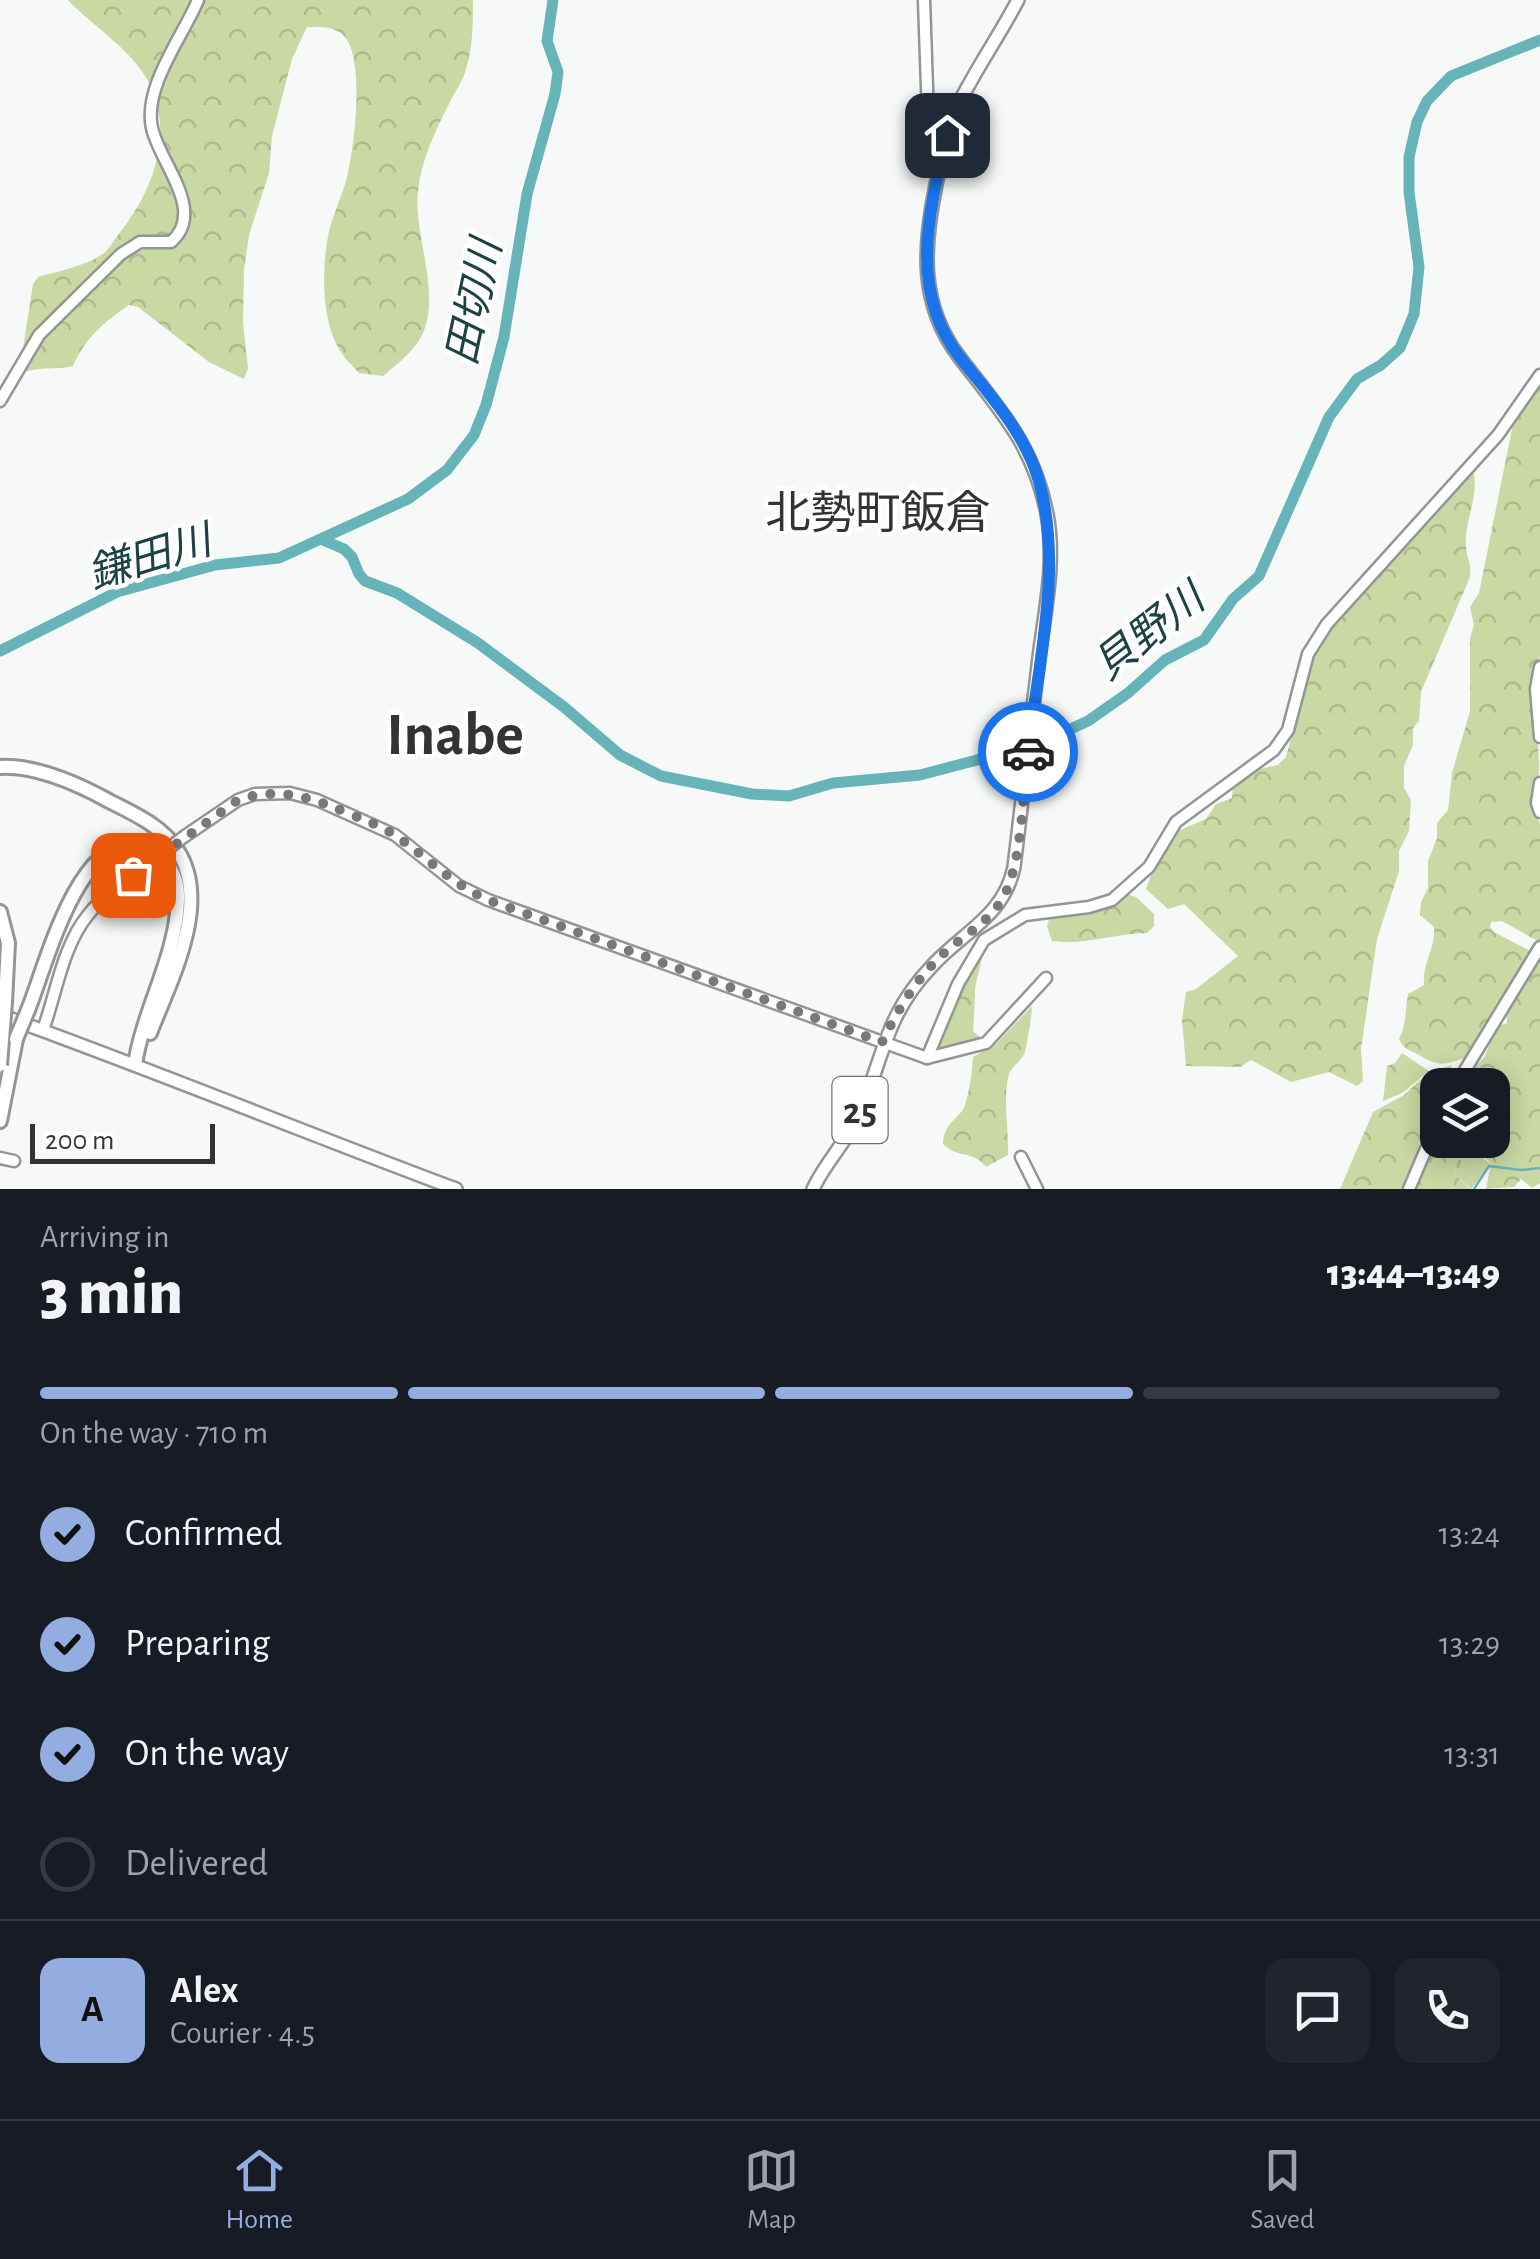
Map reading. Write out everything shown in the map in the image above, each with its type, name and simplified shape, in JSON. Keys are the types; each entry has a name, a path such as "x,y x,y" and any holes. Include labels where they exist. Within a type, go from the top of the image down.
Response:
{"highway":[{"path":"0,767 34,772 103,797 158,830 184,863 191,889 188,921 168,986 135,1064"},
{"path":"0,1122 16,1040 84,876 114,848 132,845 149,849 166,862 175,876 178,903 170,944 138,1041 135,1064"},
{"path":"0,912 8,943 0,1065"}],"main road":[{"name":"25","path":"814,1189 859,1114 882,1042 915,985 942,955 986,920 1004,895 1014,867 1050,566 1047,513 1024,445 1009,418 948,340 929,293 926,237 956,108 1018,0"},
{"path":"2,1009 44,1030 456,1189"}],"street":[{"path":"0,401 39,335 121,254 140,242 171,242 181,230 183,202 155,141 150,113 156,81 182,38 198,0"},
{"path":"924,0 928,117 947,135"},
{"path":"927,1058 958,984 984,940 1025,914 1090,907 1112,900 1149,867 1176,822 1274,750 1288,730 1308,654 1328,624 1498,435 1540,375"},
{"path":"1540,666 1536,689 1540,737"},
{"path":"1540,783 1540,812"},
{"path":"44,1030 71,946 86,916 113,890 185,836 224,808 255,794 303,796 395,834 458,886 488,900 927,1058 986,1043 1046,978"},
{"path":"1466,1068 1540,946"},
{"path":"0,1158 14,1162"},
{"path":"1021,1158 1037,1189"},
{"path":"1409,1189 1422,1158"}],"green space":[{"path":"68,0 473,0 466,69 434,135 420,180 419,227 429,303 421,337 404,358 383,376 359,373 333,337 324,294 326,249 350,164 356,82 350,46 343,35 331,29 307,27 292,59 272,136 269,173 249,235 244,270 243,322 248,369 244,379 209,362 138,307 129,305 96,331 73,366 19,374 33,284 38,277 81,265 106,251 141,201 160,143 157,103 149,83 122,49"},
{"path":"1540,382 1540,657 1534,700 1539,754 1536,804 1540,825 1540,938 1539,942 1502,921 1491,922 1494,932 1532,952 1470,1056 1437,1063 1406,1048 1399,1039 1408,994 1424,985 1433,942 1434,927 1420,915 1421,902 1428,888 1428,861 1437,838 1437,823 1448,810 1452,773 1470,711 1470,638 1474,625 1470,607 1479,593 1513,424"},
{"path":"1473,470 1475,490 1466,536 1470,577 1421,692 1419,721 1413,728 1413,745 1404,766 1404,788 1411,800 1409,831 1399,851 1399,871 1377,939 1361,1049 1363,1081 1357,1086 1329,1072 1291,1082 1251,1060 1240,1067 1186,1066 1182,1020 1186,992 1196,989 1238,956 1184,904 1168,909 1146,889 1155,864 1177,828 1206,819 1216,804 1232,798 1233,786 1256,770 1278,765 1286,757 1313,655 1325,633"},
{"path":"1127,894 1154,914 1154,926 1147,933 1076,942 1052,941 1047,926 1050,916 1105,907"},
{"path":"981,949 973,1031 981,1038 973,1044 934,1054 949,1010"},
{"path":"1540,954 1540,1183 1532,1188 1521,1179 1514,1187 1486,1189 1491,1163 1485,1158 1510,1158 1510,1068 1475,1068 1485,1056 1496,1027 1507,1023 1506,1011"},
{"path":"1032,1006 1025,1052 1008,1078 1008,1155 986,1167 976,1158 949,1149 943,1144 944,1137 965,1105 973,1057 997,1043"},
{"path":"1402,1053 1424,1068 1420,1068 1420,1078 1402,1093 1383,1101 1387,1066"},
{"path":"1420,1080 1420,1154 1406,1189 1340,1189 1373,1112 1404,1095"},
{"path":"1426,1158 1454,1158 1456,1175 1470,1189 1413,1189"},
{"path":"1454,1158 1483,1158 1491,1164 1471,1189 1456,1175"}],"waterway":[{"name":"田切川","path":"0,651 117,592 215,565 279,558 408,499 447,470 474,435 504,337 527,194 555,94 558,72 547,41 553,0"},
{"name":"貝野川","path":"323,540 344,549 365,581 397,593 478,643 564,707 620,755 661,776 752,794 789,796 833,783 920,775 1038,744 1088,721 1165,660 1204,640 1233,599 1259,576 1329,417 1357,379 1400,348 1414,314 1419,267 1409,192 1409,157 1417,122 1427,101 1451,76 1540,40"},
{"path":"1474,1189 1489,1166 1540,1168"}],"way so far":[{"path":"133,875 238,800 255,794 290,793 317,800 395,834 438,872 488,900 882,1042 898,1010 932,965 999,905 1012,878 1028,752"}],"district":[{"name":"北勢町飯倉","path":"878,512"},
{"name":"Inabe","path":"455,733"}],"route":[{"path":"947,135 926,237 926,280 934,313 960,358 1009,418 1024,445 1038,476 1050,532 1050,566 1028,752"}],"water label":[{"name":"鎌田川","path":"149,556"}]}
